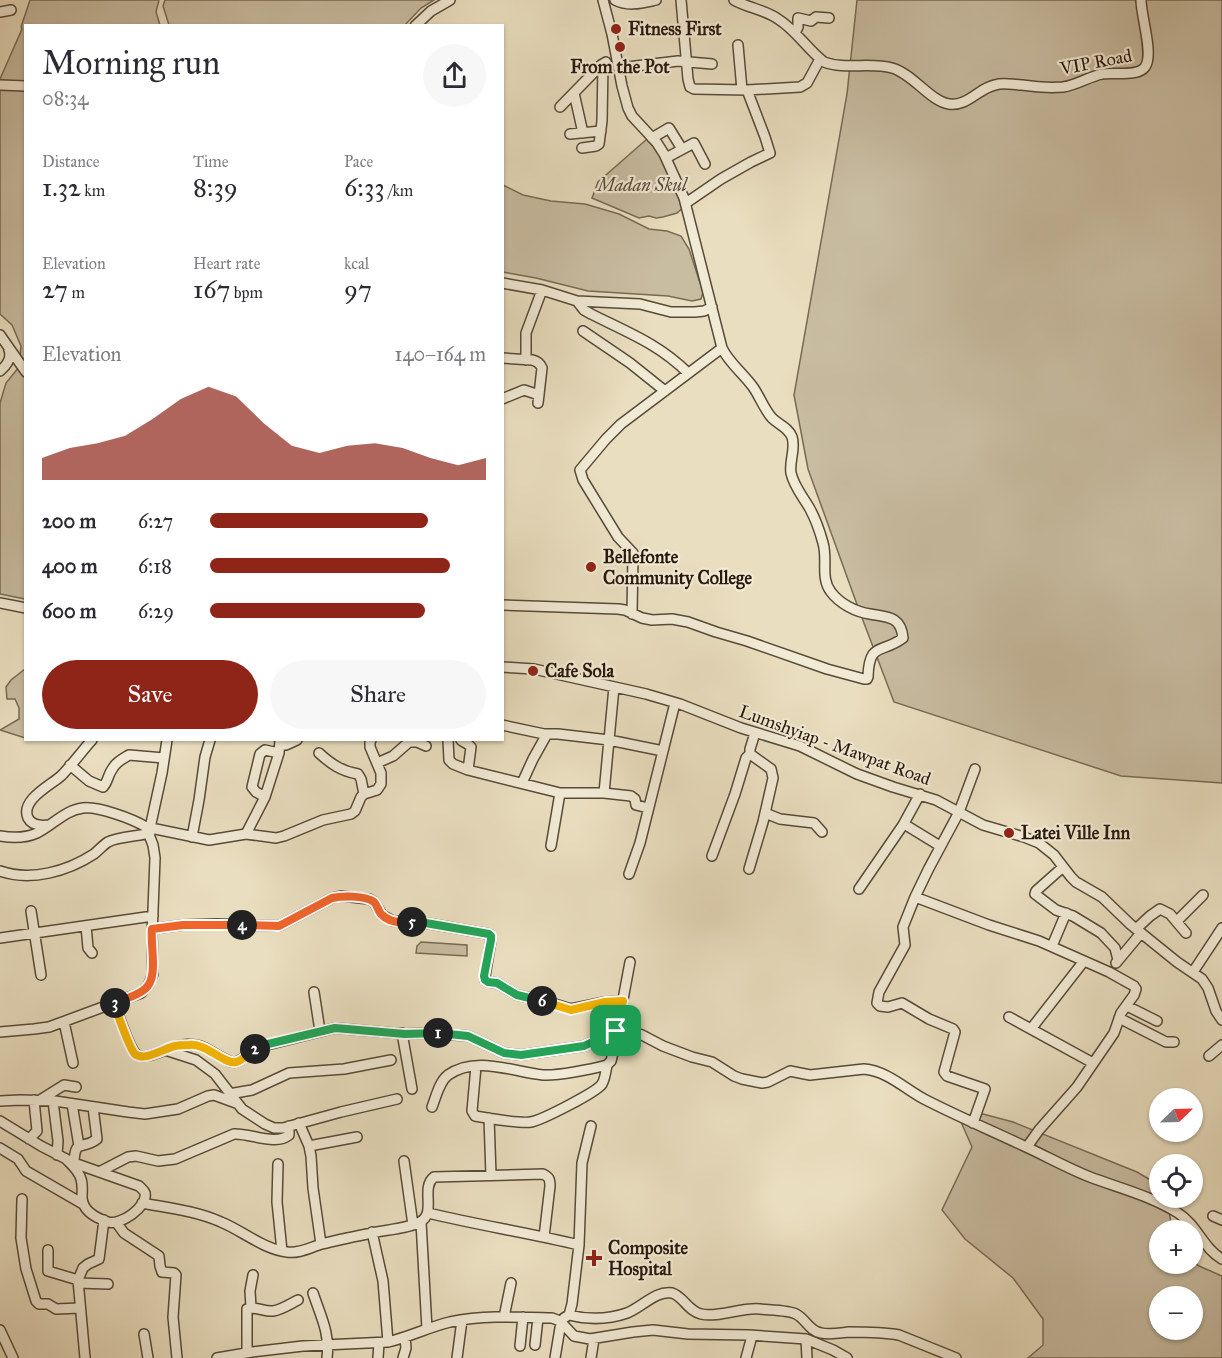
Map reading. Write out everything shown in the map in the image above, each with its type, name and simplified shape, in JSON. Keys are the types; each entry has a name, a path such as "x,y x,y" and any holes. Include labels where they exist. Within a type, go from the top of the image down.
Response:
{"street":[{"path":"417,24 431,11 450,0"},
{"path":"504,605 618,609 652,620 672,619 688,622 827,669 864,679 868,677 869,662 874,653 903,638 903,630 890,618 851,608 831,592 825,577 824,544 813,515 791,475 793,445 790,433 769,414 754,389 728,360 722,348 686,203 666,158 632,116 622,86 603,0"},
{"path":"615,0 627,4 656,0"},
{"path":"681,0 690,87 744,90 803,86 820,59 782,21 734,0"},
{"name":"VIP Road","path":"820,59 832,64 892,68 904,73 931,94 949,104 961,102 998,84 1072,86 1103,74 1134,73 1146,66 1149,56 1141,0"},
{"path":"0,12 11,10"},
{"path":"795,33 798,18 811,21 816,17 829,18"},
{"path":"686,203 721,179 770,153 744,90 738,45"},
{"path":"560,107 603,64 608,62 618,65 686,61 712,64"},
{"path":"582,148 598,146 601,131 603,64"},
{"path":"0,85 24,86"},
{"path":"574,93 583,133"},
{"path":"652,138 669,128 682,149"},
{"path":"570,134 601,131"},
{"path":"666,158 694,143 705,164"},
{"path":"504,283 542,290 577,301 640,304 671,312 704,311 712,307"},
{"path":"526,360 526,333 542,290"},
{"path":"577,301 584,310 669,355 688,373"},
{"path":"583,331 630,363 665,391"},
{"path":"0,336 24,369"},
{"path":"0,371 9,359 8,348"},
{"path":"632,614 633,553 618,537 583,480 580,470 621,424 722,348"},
{"path":"504,358 537,362 542,368 538,399 528,391 520,391 504,398"},
{"path":"0,603 24,608"},
{"name":"Lumshyiap - Mawpat Road","path":"504,667 529,668 675,703 755,733 800,746 857,774 942,802 983,825 1040,843 1050,850 1076,882 1102,897 1138,931 1206,984 1216,1011 1222,1020"},
{"path":"604,793 614,687"},
{"path":"629,874 640,843 675,703"},
{"path":"504,725 547,734 609,740 663,751"},
{"path":"712,856 746,758 750,754 755,733"},
{"path":"522,783 547,734"},
{"path":"49,825 38,826 33,823 28,818 27,807 31,800 61,776 91,741"},
{"path":"145,832 167,741"},
{"path":"192,837 210,741"},
{"path":"265,797 252,787 260,754 265,750 295,741"},
{"path":"448,741 449,760 468,770 560,793 604,793 631,796 635,799 636,805 648,808"},
{"path":"462,741 471,747 468,770"},
{"path":"0,871 26,874 51,873 91,856 109,841 145,832 209,840 246,834 276,837 323,820 351,814 364,794 380,787 382,779 369,742"},
{"path":"377,763 393,756 409,742 417,742 426,746"},
{"path":"246,834 265,797 280,746"},
{"path":"319,753 342,771 358,774 364,794"},
{"path":"749,869 774,778 767,765 750,754"},
{"path":"70,765 89,781 103,787 115,765 129,755 164,758"},
{"path":"973,1123 985,1089 947,1076 944,1072 955,1032 906,1004 899,1003 882,1007 877,1003 879,992 903,949 905,940 903,927 915,897 959,812 975,769"},
{"path":"551,846 560,793"},
{"path":"859,890 904,824 920,794"},
{"path":"0,836 31,835 71,812 86,808 132,820 145,832 155,858 153,974 148,986 141,993 64,1022 34,1029 0,1032"},
{"path":"765,813 780,819 814,823 822,832"},
{"path":"904,824 940,846"},
{"path":"1063,867 1035,893 1038,898 1060,912 1084,921 1101,933 1115,948 1118,960"},
{"path":"1177,921 1203,895"},
{"path":"152,929 217,924 279,926 332,898 351,897 374,902 382,915 393,921 420,922 489,934 491,940 485,980 497,983 517,995 571,1010 605,1002 623,1001"},
{"path":"915,897 1052,946 1109,972 1136,989 1119,1018 1114,1033 1077,1087 1027,1147"},
{"path":"1109,972 1138,931 1158,909 1166,911 1186,933"},
{"path":"31,911 41,975"},
{"path":"1052,946 1066,913"},
{"path":"0,938 153,916"},
{"path":"86,926 88,948 92,953"},
{"path":"1193,972 1222,928"},
{"path":"1031,1029 1084,961"},
{"path":"476,1066 472,1111 475,1116 527,1122 536,1120 584,1097 599,1087 604,1079 607,1065 611,1061 630,962"},
{"path":"314,993 320,1031"},
{"path":"114,1003 131,1047 135,1054 141,1057 174,1046 196,1044 235,1063 259,1047 335,1028 468,1036 504,1053 521,1055 584,1046 616,1031 629,1030 663,1046 712,1062 734,1076 762,1083 790,1071 810,1075 872,1070 888,1076 920,1096 973,1123 1067,1167 1122,1187 1177,1212 1191,1224 1210,1250 1222,1259"},
{"path":"1127,1006 1157,1022"},
{"path":"1009,1017 1093,1063"},
{"path":"1119,1018 1166,1042 1174,1042"},
{"path":"64,1022 73,1063"},
{"path":"402,1033 412,1089"},
{"path":"1209,1056 1222,1045"},
{"path":"165,1050 196,1059 215,1074 242,1109 274,1128 397,1099"},
{"path":"229,1094 252,1090 289,1073 344,1069 391,1060"},
{"path":"432,1107 446,1076 463,1068 489,1066 549,1075 607,1065"},
{"path":"37,1100 64,1085 76,1087"},
{"path":"0,1101 53,1101 146,1114 178,1108 214,1095 236,1102"},
{"path":"29,1139 37,1131 37,1100"},
{"path":"53,1101 58,1141 57,1155"},
{"path":"72,1104 79,1146"},
{"path":"0,1121 57,1155 71,1161 99,1172 139,1186 144,1190 142,1203 129,1216 116,1222 108,1222 86,1210 83,1204 82,1181 71,1161 74,1151 79,1146 97,1139 93,1107"},
{"path":"489,1118 491,1175"},
{"path":"299,1123 309,1146 321,1244"},
{"path":"99,1172 128,1157 136,1156 158,1161 175,1159 234,1134 285,1139 289,1135 289,1126"},
{"path":"555,1358 561,1322 569,1315 572,1304 579,1245 582,1164 591,1126"},
{"path":"309,1146 357,1137"},
{"path":"0,1148 18,1159 26,1171 83,1204"},
{"path":"404,1161 417,1223 427,1329"},
{"path":"278,1164 277,1202 282,1251"},
{"path":"142,1203 204,1215 233,1227 270,1248 297,1252 321,1244 417,1223 428,1213 429,1185 434,1177 543,1174 550,1179 544,1237"},
{"path":"22,1199 21,1238 36,1301 56,1309 80,1308"},
{"path":"428,1213 579,1245"},
{"path":"85,1358 78,1282 83,1268 99,1259 104,1220"},
{"path":"116,1222 124,1233 159,1256 162,1272 176,1275 173,1317 177,1358"},
{"path":"372,1232 383,1281 383,1342 378,1358"},
{"path":"48,1250 48,1271 78,1282 108,1284"},
{"path":"244,1355 247,1311 251,1307 253,1275"},
{"path":"504,1317 511,1283"},
{"path":"313,1293 326,1328 329,1344 327,1358"},
{"path":"569,1315 586,1319 604,1319 627,1313 659,1295 672,1293 693,1311 699,1313 710,1315 756,1308 775,1310 797,1314 810,1328 822,1333 899,1335 956,1358"},
{"path":"251,1307 270,1311 298,1300"},
{"path":"217,1358 329,1344 383,1342 450,1322 470,1318 504,1317 552,1318 561,1322 574,1336 594,1339 642,1331 806,1340 847,1358"},
{"path":"520,1346 523,1317"},
{"path":"534,1345 538,1318"},
{"path":"457,1358 462,1320"},
{"path":"0,1330 13,1358"},
{"path":"144,1334 147,1358"},
{"path":"746,1358 752,1336"},
{"path":"403,1358 406,1348 405,1337"},
{"path":"591,1358 594,1339"},
{"path":"806,1340 807,1358"}],"green space":[{"path":"30,0 159,0 156,12 160,24 24,24 24,599 0,594 0,403 6,383 19,367 21,346 12,325 0,314 0,79"},
{"path":"165,0 434,0 421,8 406,24 169,24 163,6"},
{"path":"857,0 1222,0 1222,783 1121,776 894,702 808,469 794,395 847,94"},
{"name":"Madan Skul","path":"647,139 664,163 684,207 677,213 663,217 639,218 592,198 598,182"},
{"path":"504,186 523,195 551,201 585,204 619,214 649,229 667,231 681,236 689,249 703,292 701,299 692,301 668,296 588,291 504,272"},
{"path":"24,670 24,738 0,730 19,719 19,708 15,699 7,699 6,687"},
{"path":"421,942 467,945 467,956 416,953 417,946"},
{"path":"983,1114 1013,1122 1137,1172 1149,1179 1149,1208 1169,1208 1170,1220 1149,1220 1149,1274 1203,1274 1203,1268 1222,1276 1222,1358 1028,1358 1043,1345 1043,1319 1013,1278 965,1239 942,1210 972,1147 961,1122"}],"place":[{"name":"Fitness First","path":"616,29"},
{"name":"From the Pot","path":"620,47"},
{"name":"Bellefonte Community College","path":"591,567"},
{"name":"Cafe Sola","path":"533,671"},
{"name":"Latei Ville Inn","path":"1009,833"},
{"name":"Composite Hospital","path":"594,1258"}],"route":[{"path":"341,896 374,902 382,915 393,921 420,922 487,933 491,936 491,940 484,976 486,981 497,983 517,995 571,1010 605,1002 623,1001 616,1031 584,1046 521,1055 504,1053 468,1036 335,1028 259,1047 235,1063 196,1044 174,1046 141,1057 135,1054 131,1047 114,1003 141,993 151,982 153,974 152,929 217,924 279,926 332,898 341,896"}]}
